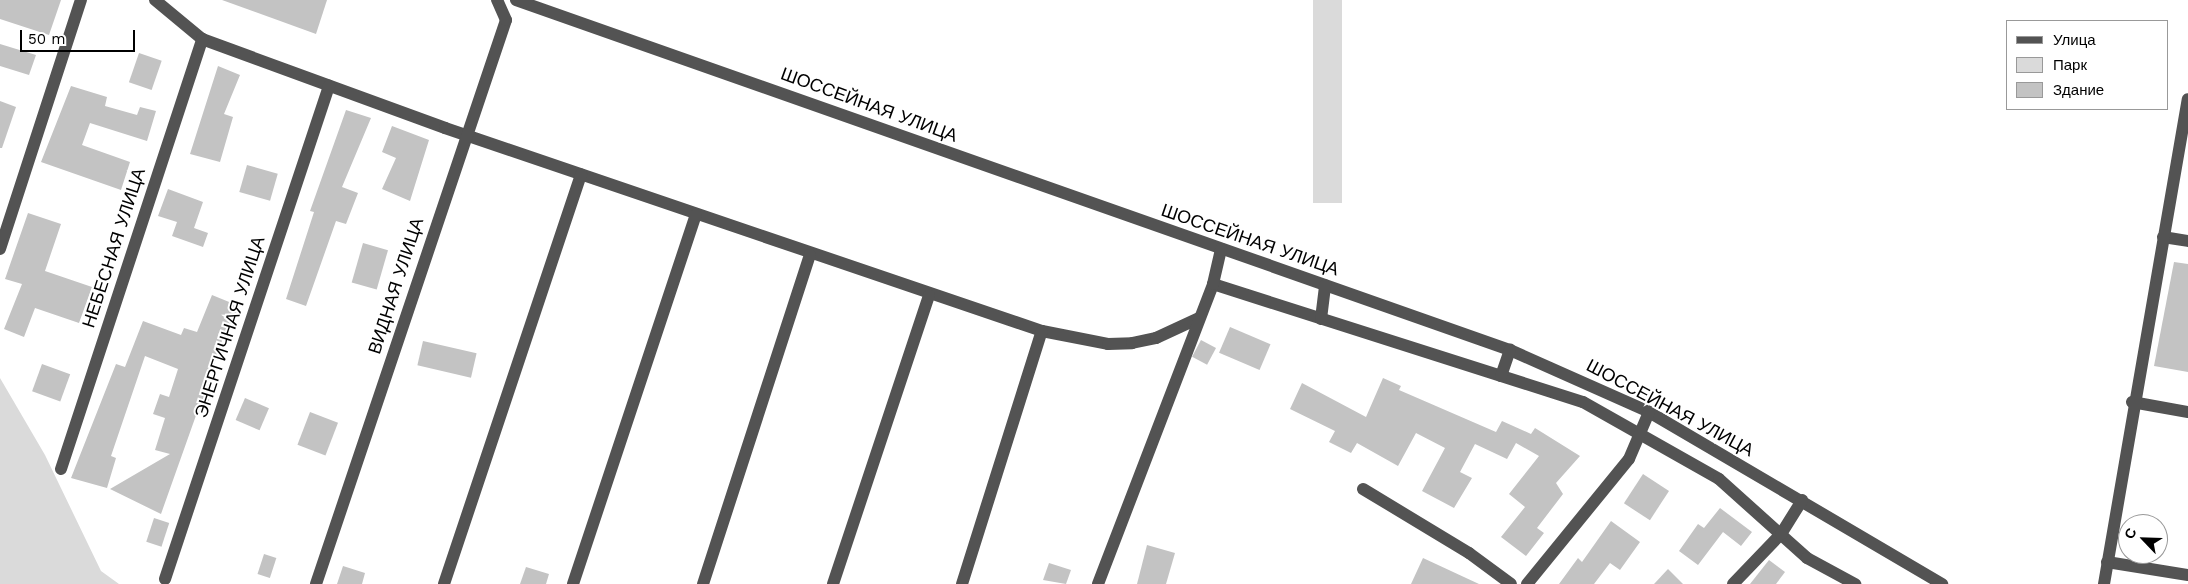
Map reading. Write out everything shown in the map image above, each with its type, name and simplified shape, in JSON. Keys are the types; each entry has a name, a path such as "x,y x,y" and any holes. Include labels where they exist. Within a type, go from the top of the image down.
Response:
{"street":[{"path":"0,249 81,0"},
{"path":"155,0 202,39 465,135 810,255 929,296 1042,331 1108,344 1132,343 1198,318"},
{"name":"ВИДНАЯ УЛИЦА","path":"316,584 465,135 506,20 497,0"},
{"name":"ШОССЕЙНАЯ УЛИЦА","path":"516,0 1510,350 1649,412 1802,500 1934,582"},
{"name":"НЕБЕСНАЯ УЛИЦА","path":"61,469 202,39"},
{"name":"ЭНЕРГИЧНАЯ УЛИЦА","path":"165,579 328,86"},
{"path":"2104,584 2132,402 2188,99"},
{"path":"444,584 581,174"},
{"path":"572,584 696,215"},
{"path":"2163,237 2188,242"},
{"path":"1098,584 1198,318 1213,284 1221,249"},
{"path":"703,584 810,255"},
{"path":"1213,284 1583,402 1641,432 1719,479 1807,558 1855,584"},
{"path":"1321,320 1325,285"},
{"path":"833,584 929,296"},
{"path":"962,584 1042,331"},
{"path":"1501,376 1510,350"},
{"path":"2132,402 2188,412"},
{"path":"1527,584 1629,459 1649,412"},
{"path":"1363,489 1468,553 1511,584"},
{"path":"1733,584 1781,534 1802,500"},
{"path":"2107,562 2188,575"}],"green space":[{"path":"1313,0 1342,0 1342,203 1313,203"},
{"path":"0,378 45,455 101,571 119,584 0,584"}],"building":[{"path":"0,0 61,0 49,35 0,19"},
{"path":"222,0 327,0 316,34"},
{"path":"0,44 36,55 29,75 0,66"},
{"path":"139,53 162,61 152,90 129,82"},
{"path":"218,66 240,75 224,114 233,117 220,162 190,154"},
{"path":"71,86 107,97 105,106 137,115 140,107 156,111 147,141 90,123 82,145 130,162 121,190 41,162"},
{"path":"0,101 16,107 2,148 0,148"},
{"path":"346,110 371,118 342,187 358,193 346,224 336,221 306,306 286,299 314,212 310,211"},
{"path":"392,126 429,140 410,201 382,189 396,158 382,152"},
{"path":"247,165 278,174 270,201 239,192"},
{"path":"168,189 203,202 194,228 208,233 203,247 172,236 177,222 158,216"},
{"path":"28,213 61,224 45,271 92,287 79,323 35,308 24,337 4,329 22,284 5,279"},
{"path":"363,243 388,250 377,290 352,282"},
{"path":"2174,262 2188,264 2188,372 2154,366"},
{"path":"212,295 239,306 228,333 225,332 205,391 211,393 206,410 199,407 161,514 110,489 170,454 155,450 165,418 153,414 160,394 169,397 178,369 145,356 111,456 116,458 107,488 71,478 116,364 125,367 143,321 181,335 184,328 197,332"},
{"path":"1230,327 1271,344 1260,370 1219,353"},
{"path":"1201,340 1216,348 1207,365 1192,357"},
{"path":"423,341 477,353 471,378 417,365"},
{"path":"42,364 70,374 60,402 32,391"},
{"path":"1383,378 1401,386 1399,390 1496,432 1502,421 1531,434 1535,428 1580,456 1556,483 1563,494 1537,528 1544,533 1526,556 1501,537 1525,507 1509,494 1539,456 1516,443 1507,459 1475,444 1460,472 1472,478 1454,508 1422,491 1445,448 1416,433 1398,466 1357,443 1351,453 1329,442 1335,431 1290,409 1302,383 1366,417"},
{"path":"245,398 269,408 260,430 236,420"},
{"path":"310,412 338,423 325,455 297,445"},
{"path":"1643,474 1669,491 1650,520 1624,503"},
{"path":"1720,508 1752,532 1741,546 1723,532 1698,565 1679,551 1698,524 1704,528"},
{"path":"154,518 169,523 161,547 146,542"},
{"path":"1611,521 1640,542 1620,570 1610,563 1594,584 1559,584 1578,558 1582,562"},
{"path":"1147,545 1175,553 1166,584 1137,584"},
{"path":"264,554 276,558 270,578 258,574"},
{"path":"1423,558 1479,584 1411,584"},
{"path":"1769,560 1785,572 1776,584 1750,584"},
{"path":"1049,563 1071,570 1066,584 1043,580"},
{"path":"343,566 365,573 362,584 337,584"},
{"path":"526,567 549,574 546,584 520,584"},
{"path":"1668,569 1683,584 1654,584"}]}
